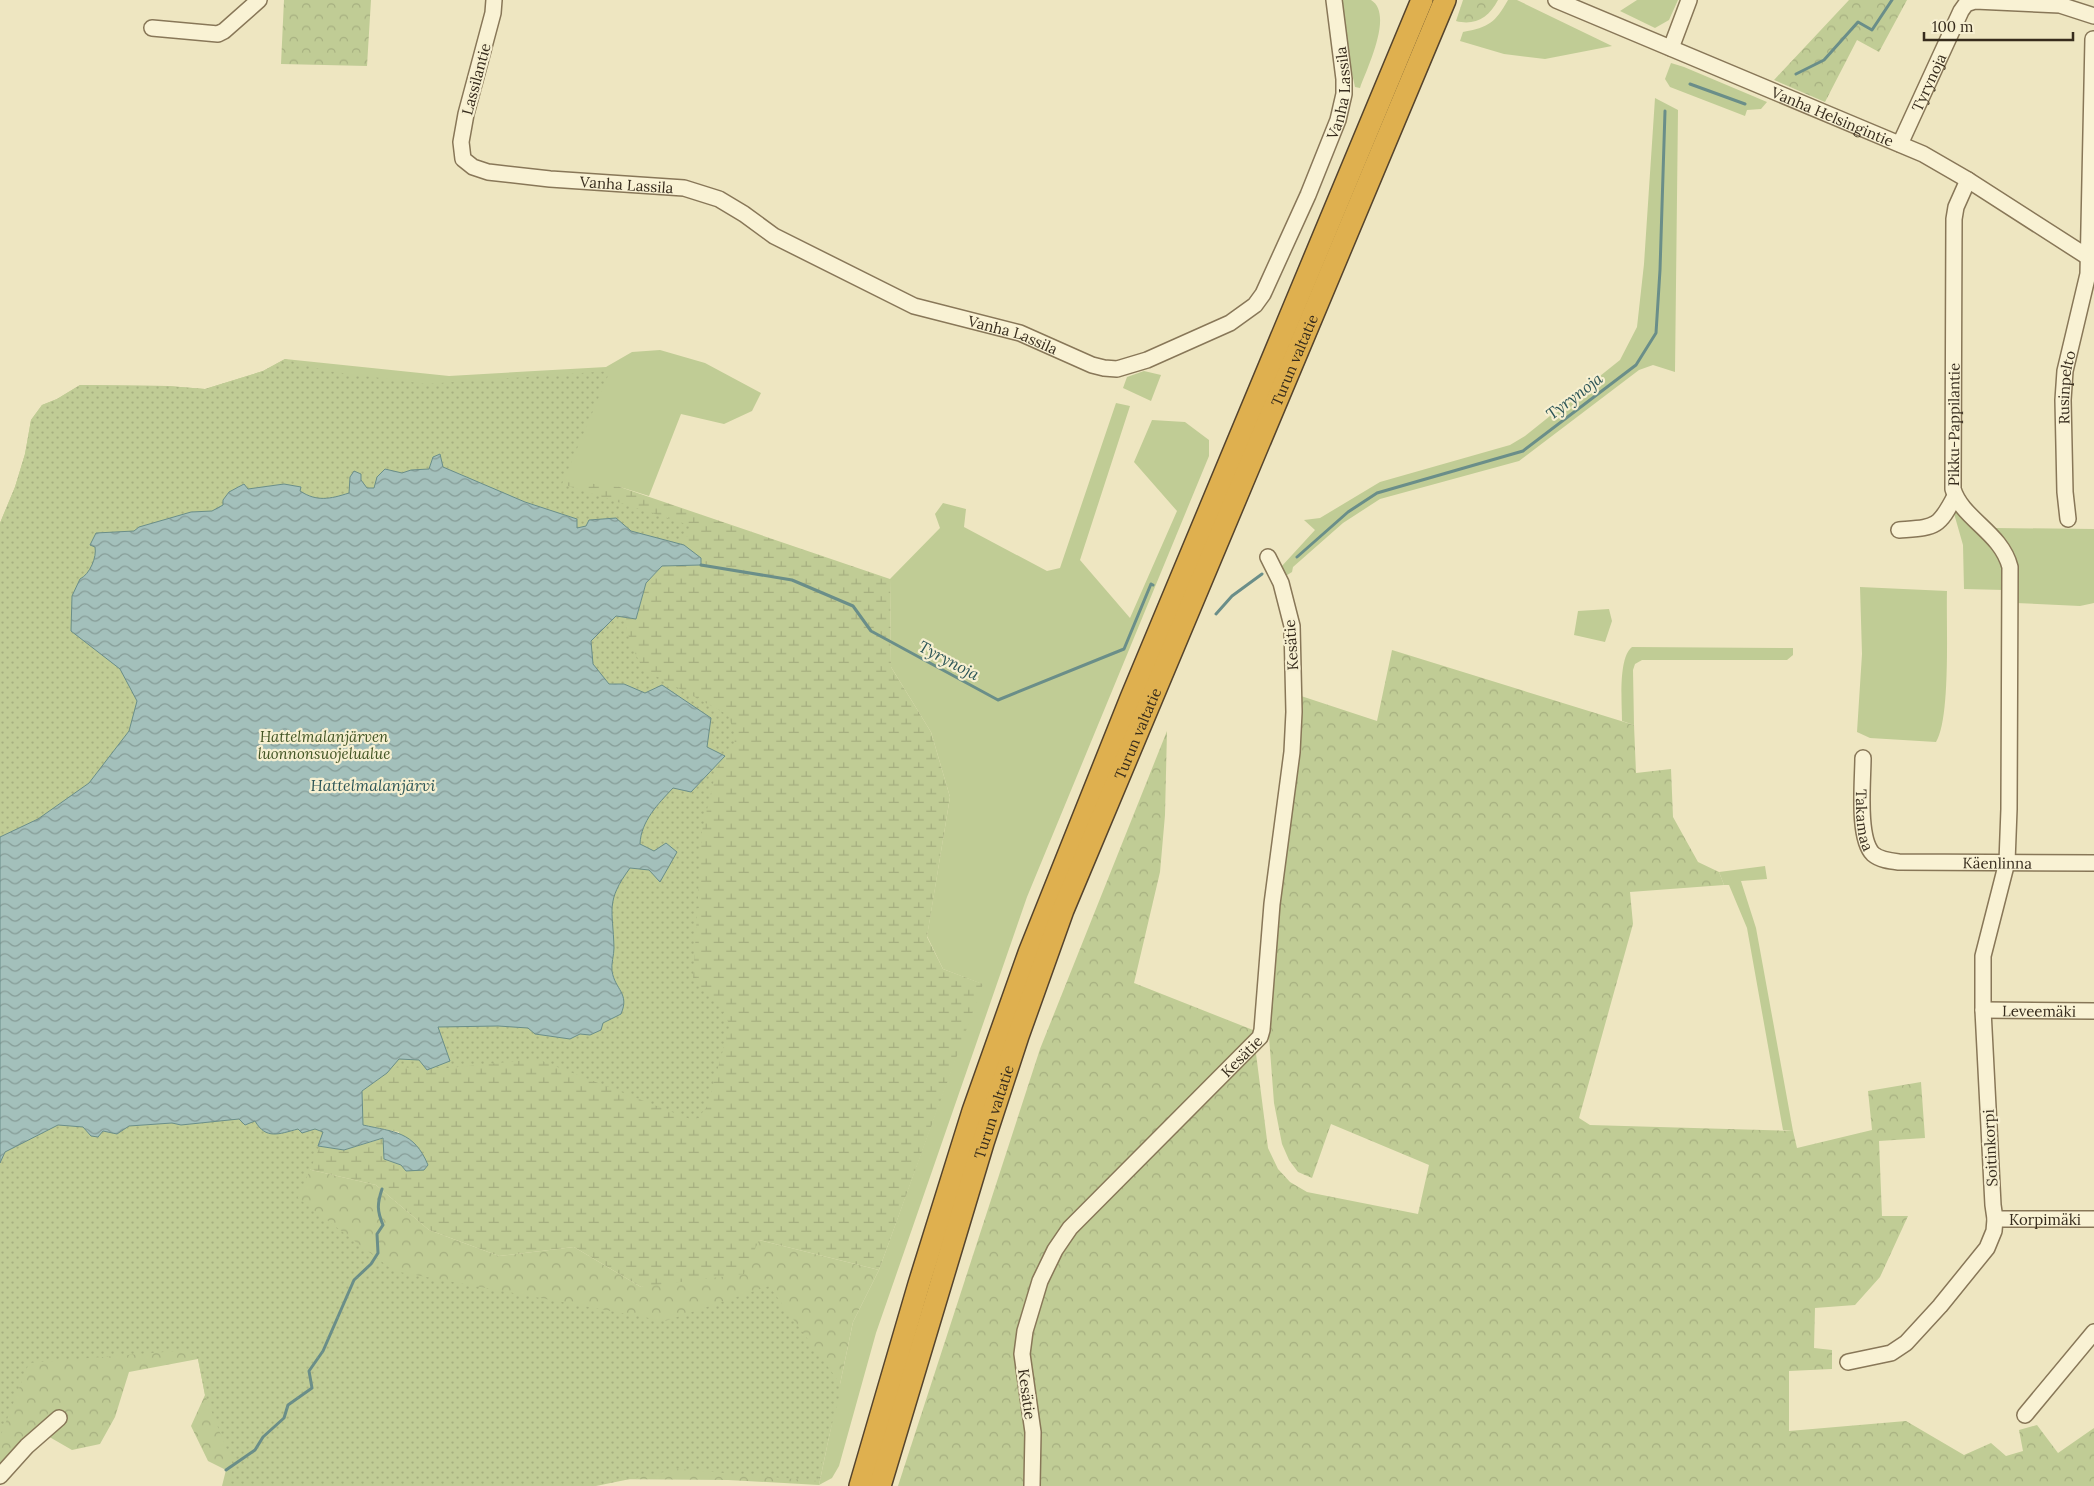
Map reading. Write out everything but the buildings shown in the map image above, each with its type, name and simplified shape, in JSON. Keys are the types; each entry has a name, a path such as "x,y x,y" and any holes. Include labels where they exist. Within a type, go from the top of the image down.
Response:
{"highway":[{"name":"Turun valtatie","path":"860,1486 973,1111 1029,953 1127,708 1422,0"},
{"name":"Turun valtatie","path":"880,1486 983,1143 1018,1036 1063,910 1445,0"},
{"path":"849,1486 877,1426"}],"street":[{"path":"152,28 218,34 224,31 259,0"},
{"name":"Lassilantie","path":"463,159 461,142 466,114 493,13 494,0"},
{"name":"Vanha Lassila","path":"463,159 473,167 488,172 550,179 684,188 697,191 719,199 744,214 774,236 914,306 1020,333 1104,368 1129,367 1230,324 1255,305 1264,294 1308,195 1338,120 1344,94 1344,79 1334,0"},
{"name":"Vanha Helsingintie","path":"1556,0 1923,154 1968,180 2091,259"},
{"path":"1671,48 1689,0"},
{"name":"Tyrynoja","path":"1900,144 1961,11 1966,4 1974,1 2060,5 2094,16"},
{"name":"Rusinpelto","path":"2068,519 2065,492 2063,400 2065,371 2087,285 2091,259 2094,39"},
{"name":"Pikku-Pappilantie","path":"1968,180 1956,207 1954,219 1953,489 1955,496 1999,542 2010,567 2009,809 2006,862"},
{"path":"1899,530 1925,528 1936,524 1945,514 1955,496"},
{"name":"Kesätie","path":"1032,1486 1033,1432 1022,1354 1030,1312 1055,1250 1076,1222 1260,1037 1262,1030 1272,904 1292,752 1294,712 1292,626 1281,584 1268,557"},
{"name":"Takamaa","path":"1863,758 1863,822 1866,841 1875,856 1899,862"},
{"name":"Käenlinna","path":"1899,862 2094,862"},
{"name":"Soitinkorpi","path":"1848,1362 1891,1353 1906,1343 1940,1306 1987,1248 1994,1231 1995,1219 1983,1010 1983,956 2006,862"},
{"name":"Leveemäki","path":"1983,1010 2094,1011"},
{"name":"Korpimäki","path":"1995,1219 2094,1219"},
{"path":"2025,1414 2094,1332"},
{"path":"0,1476 27,1446 59,1418"}],"green space":[{"path":"284,0 371,0 367,66 281,64"},
{"path":"1340,0 1371,0 1377,7 1380,17 1377,42 1360,88 1355,87 1345,41"},
{"path":"1463,0 1498,0 1490,12 1480,19 1469,22 1456,21"},
{"path":"1508,0 1517,0 1612,46 1545,59 1504,54 1460,41 1463,32 1485,26 1495,19"},
{"path":"1637,0 1678,0 1669,20 1655,28 1620,11"},
{"path":"1849,0 1907,0 1879,52 1857,40 1825,102 1774,80"},
{"path":"1671,63 1767,102 1761,109 1747,110 1745,116 1670,87 1665,79"},
{"path":"1655,98 1678,110 1675,372 1653,365 1639,370 1519,461 1380,499 1343,523 1293,567 1292,572 1284,577 1281,567 1315,530 1304,520 1320,518 1380,482 1510,445 1525,436 1620,360 1637,327 1644,264"},
{"path":"660,350 705,363 761,393 752,411 724,424 681,414 649,496 620,487 0,523 15,487 25,454 31,420 42,405 57,399 80,385 168,386 205,389 263,371 285,359 449,376 606,367 632,352"},
{"name":"Hattelmalanjärven luonnonsuojelualue","path":"285,359 327,371 426,384 610,371 562,484 692,526 688,536 631,557 618,597 631,645 643,669 728,715 734,732 735,746 717,767 702,831 693,980 717,1003 730,1025 707,1107 695,1121 537,1059 449,1068 354,1067 298,1198 394,1271 665,1321 769,1286 842,1386 817,1481 679,1469 596,1486 229,1486 233,1465 205,1395 198,1359 189,1350 29,1363 0,1437 0,523 15,487 25,454 31,420 42,405 57,399 80,385 168,386 205,389 263,371"},
{"path":"1144,371 1161,375 1151,401 1123,388 1127,377"},
{"path":"1116,403 1130,406 1080,560 1130,618 1177,511 1134,462 1152,420 1185,422 1209,440 1209,456 1027,897 876,1333 839,1466 832,1478 819,1485 853,1322 879,1270 982,984 943,969 927,936 950,797 931,732 891,667 890,579 940,528 935,514 943,503 966,509 964,527 1047,571 1060,568"},
{"path":"535,477 620,487 890,579 891,667 931,732 950,797 927,937 943,969 983,984 879,1270 759,1240 744,1274 641,1287 574,1247 499,1256 429,1230 376,1185 290,1165 172,1123 344,1150 384,1138 384,1159 401,1165 399,1132 362,1125 362,1091 387,1073 645,693 616,616 636,619 646,583 662,566 701,565 631,531"},
{"path":"1953,510 1959,511 1992,544 2004,569 2004,590 1964,589 1963,545"},
{"path":"1995,528 2094,529 2094,603 2080,606 2016,603 2009,548"},
{"path":"1860,587 1947,591 1946,692 1941,730 1936,742 1870,738 1857,732 1862,654"},
{"path":"1609,609 1612,621 1605,642 1574,635 1578,611"},
{"path":"1632,647 1793,648 1793,655 1787,660 1642,660 1635,664 1633,670 1634,725 1622,721 1621,693 1625,661"},
{"path":"1392,650 1634,725 1636,773 1671,769 1673,817 1698,862 1719,872 1724,885 1630,892 1633,924 1579,1118 1590,1125 1793,1131 1797,1148 1872,1130 1868,1091 1921,1082 1925,1138 1879,1141 1882,1216 1908,1216 1880,1277 1855,1305 1815,1308 1814,1348 1832,1350 1832,1369 1789,1371 1789,1431 1906,1421 1964,1455 1991,1443 2006,1456 2023,1451 2019,1430 2037,1425 2058,1453 2094,1428 2094,1486 898,1486 1040,1049 1167,731 1165,815 1160,872 1134,983 1253,1030 1268,1148 1278,1169 1290,1182 1307,1192 1418,1214 1429,1165 1331,1124 1312,1178 1298,1172 1289,1160 1282,1144 1274,1103 1269,1037 1280,886 1301,696 1377,721"},
{"path":"1765,866 1767,879 1741,881 1756,928 1793,1131 1783,1130 1747,928 1729,885 1724,885 1719,872"},
{"path":"290,1165 376,1185 429,1230 499,1256 574,1247 641,1287 759,1240 879,1270 853,1322 819,1485 728,1480 598,1479 578,1486 222,1486 226,1470 208,1461 191,1426 205,1395 198,1359 129,1372 115,1417 100,1444 72,1450 46,1435 0,1482 0,1190"}],"water":[{"name":"Hattelmalanjärvi","path":"440,454 443,467 525,502 577,519 577,528 586,526 589,520 616,518 631,531 684,545 701,558 701,565 662,566 646,583 636,619 616,616 591,641 593,664 609,684 624,684 645,693 662,685 711,718 707,747 725,756 691,792 673,788 647,820 643,828 640,844 654,851 666,843 677,852 660,882 649,870 630,868 617,889 612,906 614,948 612,968 624,1001 621,1014 603,1023 601,1030 590,1035 580,1034 570,1039 535,1034 528,1028 498,1026 438,1027 450,1061 427,1070 419,1060 399,1059 387,1073 362,1091 363,1125 393,1132 409,1139 416,1145 428,1165 424,1170 406,1171 401,1165 384,1159 383,1138 344,1150 318,1146 323,1132 315,1129 302,1133 298,1129 274,1134 264,1131 255,1121 245,1125 239,1119 181,1125 172,1123 129,1126 117,1134 103,1131 98,1137 91,1136 83,1127 58,1125 5,1152 0,1163 0,837 38,819 89,783 129,731 137,701 120,669 71,631 72,596 80,579 84,577 92,565 95,547 90,545 96,533 134,531 139,527 191,512 212,511 223,505 223,500 229,492 244,484 248,489 284,484 301,487 300,491 312,497 336,497 349,493 350,477 354,471 361,474 361,480 367,488 374,488 377,477 385,469 402,473 411,470 429,469 433,457"}],"waterway":[{"name":"Tyrynoja","path":"1796,74 1824,60 1858,22 1872,30 1892,0"},
{"path":"1690,84 1745,104"},
{"name":"Tyrynoja","path":"1297,557 1348,512 1377,493 1523,451 1636,365 1656,333 1665,111"},
{"name":"Tyrynoja","path":"701,565 792,580 853,606 871,631 998,700 1124,649 1151,584 1153,585"},
{"path":"1216,614 1232,596 1262,574"},
{"path":"226,1470 255,1450 263,1437 284,1418 288,1405 312,1388 309,1371 323,1351 354,1280 371,1264 378,1253 377,1234 383,1225 378,1207 382,1189"}]}
